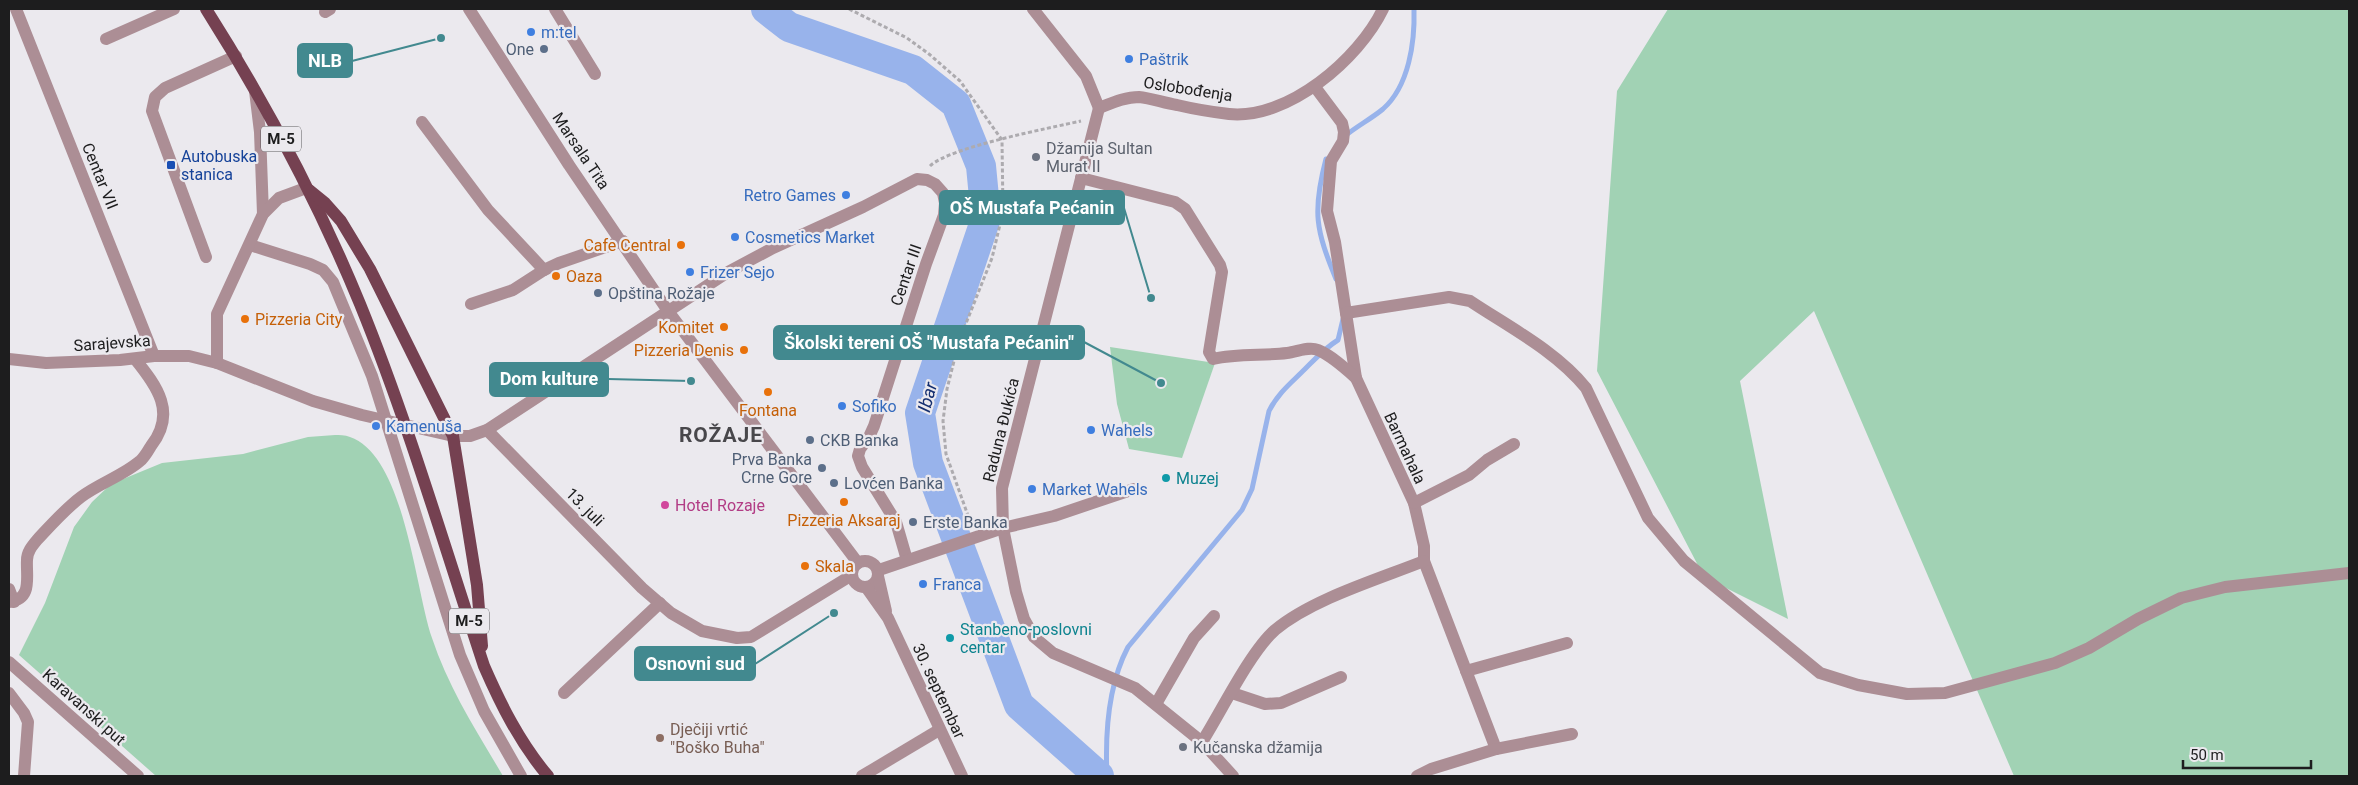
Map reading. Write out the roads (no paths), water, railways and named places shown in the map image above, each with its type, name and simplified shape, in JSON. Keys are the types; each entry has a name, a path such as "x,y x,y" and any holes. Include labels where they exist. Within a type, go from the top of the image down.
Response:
{"main road":[{"name":"M-5","path":"206,9 236,56 255,91 306,188 345,270 394,393 484,666 502,706 522,741 548,776"},
{"path":"306,188 325,202 341,221 370,269 454,436 477,585 484,666"}],"street":[{"name":"Centar VII","path":"16,9 154,356"},
{"path":"106,39 174,9"},
{"name":"Marsala Tita","path":"469,9 569,165 623,241 668,311 858,562"},
{"name":"Oslobođenja","path":"1098,113 1128,98 1140,97 1176,106 1232,114 1259,111 1280,104 1315,87 1341,64 1361,41 1383,9"},
{"path":"561,10 595,74"},
{"path":"1041,12 1086,76 1098,113"},
{"path":"206,257 152,111 155,97 164,88 236,56"},
{"name":"Barmahala","path":"1315,87 1342,123 1344,137 1331,161 1326,211 1335,242 1356,378 1414,503 1423,538 1424,561 1496,749"},
{"path":"255,91 260,132 263,214"},
{"name":"Raduna Ðukića","path":"1098,113 1002,488 1003,528 1024,619 1034,637 1053,653 1136,688 1202,742 1233,776"},
{"path":"422,122 488,210 544,270"},
{"path":"1081,178 1175,202 1185,208 1220,265 1222,272 1209,352 1213,359 1224,356 1257,356 1310,349 1323,353 1339,363 1356,378"},
{"name":"Centar III","path":"668,311 728,272 772,248 864,207 917,179 927,180 935,184 943,193 946,203 944,215 926,264 874,426 860,449 858,456 862,467 896,522 906,560"},
{"path":"218,363 217,314 224,294 250,246 263,214 279,198 306,188"},
{"path":"471,304 513,290 544,270 585,253 623,241"},
{"path":"250,246 323,270 333,282 372,376 460,655 484,711 521,776"},
{"path":"1346,313 1449,297 1461,299 1470,301 1556,359 1575,374 1586,388 1648,518 1684,561 1820,673 1858,685 1907,694 1945,693 2055,663 2088,648 2138,619 2181,598 2224,587 2349,573"},
{"path":"486,430 668,311"},
{"name":"Sarajevska","path":"9,359 46,363 134,359 154,356 189,356 218,363 313,401 362,416 454,436 470,436 486,430"},
{"path":"9,589 12,602 23,596 28,585 27,559 34,544 80,498 140,461 157,439 164,418 161,397 152,380 134,359"},
{"name":"13. juli","path":"486,430 660,604 671,613 702,631 737,638 752,637 852,575"},
{"path":"1414,503 1469,476 1487,460 1514,444"},
{"path":"878,573 874,563 866,560 858,562 852,575 859,586 866,587 872,585 878,573 906,560 1003,528 1054,516 1134,489"},
{"path":"1202,742 1254,657 1274,631 1301,610 1424,561"},
{"name":"30. septembar","path":"878,573 888,618"},
{"name":"30. septembar","path":"866,587 888,618 962,776"},
{"path":"564,693 660,604"},
{"path":"1156,704 1194,638 1214,616"},
{"path":"1466,671 1567,643"},
{"name":"Karavanski put","path":"9,662 138,776"},
{"path":"1232,692 1265,704 1281,703 1341,677"},
{"path":"9,693 24,713 28,722 24,776"},
{"path":"862,776 939,730"},
{"path":"1417,776 1431,769 1496,749 1572,734"}],"waterway":[{"name":"Ibar","path":"766,9 789,27 913,70 956,104 981,166 986,218 920,413 928,463 1019,705 1099,776"},
{"path":"1345,136 1383,109 1399,88 1409,63 1414,9"},
{"path":"1326,159 1319,193 1318,220 1324,247 1336,279"},
{"path":"1107,776 1109,710 1116,677 1128,647 1242,510 1252,489 1269,411 1285,388 1321,353 1338,340 1343,319"}],"place":[{"name":"m:tel","path":"531,32"},
{"name":"NLB","path":"441,38"},
{"name":"One","path":"544,49"},
{"name":"Paštrik","path":"1129,59"},
{"name":"Džamija Sultan Murat II","path":"1036,157"},
{"name":"Autobuska stanica","path":"171,165"},
{"name":"Retro Games","path":"846,195"},
{"name":"Cosmetics Market","path":"735,237"},
{"name":"Cafe Central","path":"681,245"},
{"name":"Frizer Sejo","path":"690,272"},
{"name":"Oaza","path":"556,276"},
{"name":"Opština Rožaje","path":"598,293"},
{"name":"OŠ Mustafa Pećanin","path":"1151,298"},
{"name":"Pizzeria City","path":"245,319"},
{"name":"Komitet","path":"724,327"},
{"name":"Pizzeria Denis","path":"744,350"},
{"name":"Dom kulture","path":"691,381"},
{"name":"Školski tereni OŠ \"Mustafa Pećanin\"","path":"1161,383"},
{"name":"Fontana","path":"768,392"},
{"name":"Sofiko","path":"842,406"},
{"name":"Kamenuša","path":"376,426"},
{"name":"Wahels","path":"1091,430"},
{"name":"CKB Banka","path":"810,440"},
{"name":"Prva Banka Crne Gore","path":"822,468"},
{"name":"Muzej","path":"1166,478"},
{"name":"Lovćen Banka","path":"834,483"},
{"name":"Market Wahels","path":"1032,489"},
{"name":"Pizzeria Aksaraj","path":"844,502"},
{"name":"Hotel Rozaje","path":"665,505"},
{"name":"Erste Banka","path":"913,522"},
{"name":"Skala","path":"805,566"},
{"name":"Franca","path":"923,584"},
{"name":"Osnovni sud","path":"834,613"},
{"name":"Stanbeno-poslovni centar","path":"950,638"},
{"name":"Dječiji vrtić \"Boško Buha\"","path":"660,738"},
{"name":"Kučanska džamija","path":"1183,747"}],"district":[{"name":"ROŽAJE","path":"721,435"}]}
